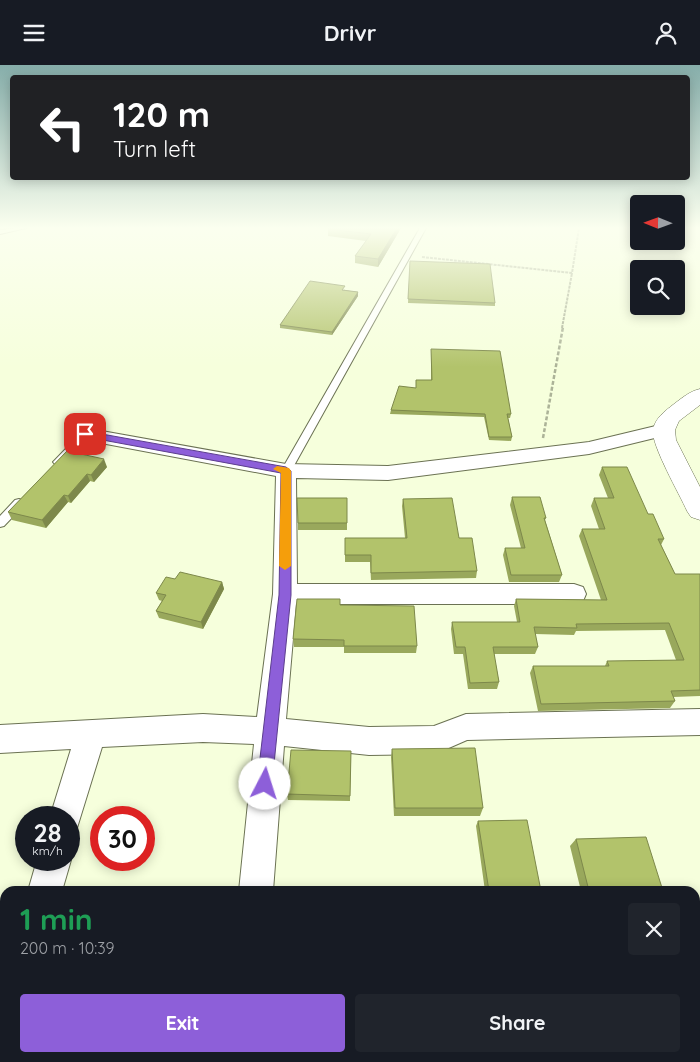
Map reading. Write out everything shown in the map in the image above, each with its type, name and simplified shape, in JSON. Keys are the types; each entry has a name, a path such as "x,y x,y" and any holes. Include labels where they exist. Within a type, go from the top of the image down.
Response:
{"street":[{"path":"700,395 669,418 664,430 665,440 700,509"},
{"path":"85,434 286,471 388,473 589,449 664,430"},
{"path":"256,886 270,731 285,595 286,471"},
{"path":"285,595 574,594"},
{"path":"0,739 90,736 203,728 270,731 370,741 435,740 466,727 700,722"},
{"path":"69,806 90,736"},
{"path":"46,886 51,871"}],"lane":[{"path":"286,471 398,275"},
{"path":"52,468 85,434"},
{"path":"0,523 26,496"}],"path":[{"path":"540,455 572,275"}],"building":[{"path":"409,275 491,275 495,303 408,299"},
{"path":"310,281 345,286 342,290 358,292 332,332 280,325"},
{"path":"431,349 500,351 511,414 507,414 512,437 489,437 485,414 391,410 399,386 416,388 416,380 432,380"},
{"path":"67,451 104,459 91,475 87,474 68,496 64,495 42,520 8,512"},
{"path":"602,467 627,467 648,514 653,514 664,539 658,539 675,574 700,574 700,690 671,691 675,701 541,704 533,666 609,666 607,661 684,660 669,623 576,624 577,628 534,627 538,647 493,647 499,682 470,683 465,647 456,647 452,622 520,622 516,599 607,600 582,529 605,529 594,498 614,498"},
{"path":"512,497 540,497 546,518 544,518 562,575 511,575 505,548 525,548"},
{"path":"297,498 347,498 347,523 298,523"},
{"path":"452,498 459,538 472,538 477,571 371,573 371,555 345,555 345,538 407,538 403,499"},
{"path":"180,572 222,582 201,622 156,611 166,595 156,593 166,577 175,579"},
{"path":"297,599 340,599 340,605 414,606 417,646 344,646 344,640 293,639"},
{"path":"475,748 483,808 395,808 392,749"},
{"path":"291,750 351,751 350,796 287,794"},
{"path":"527,820 540,886 488,886 478,821"},
{"path":"646,837 661,886 588,886 576,839"}],"slow traffic":[{"path":"277,469 286,471 285,566"}],"route":[{"path":"85,434 286,471 285,595 265,784"}]}
